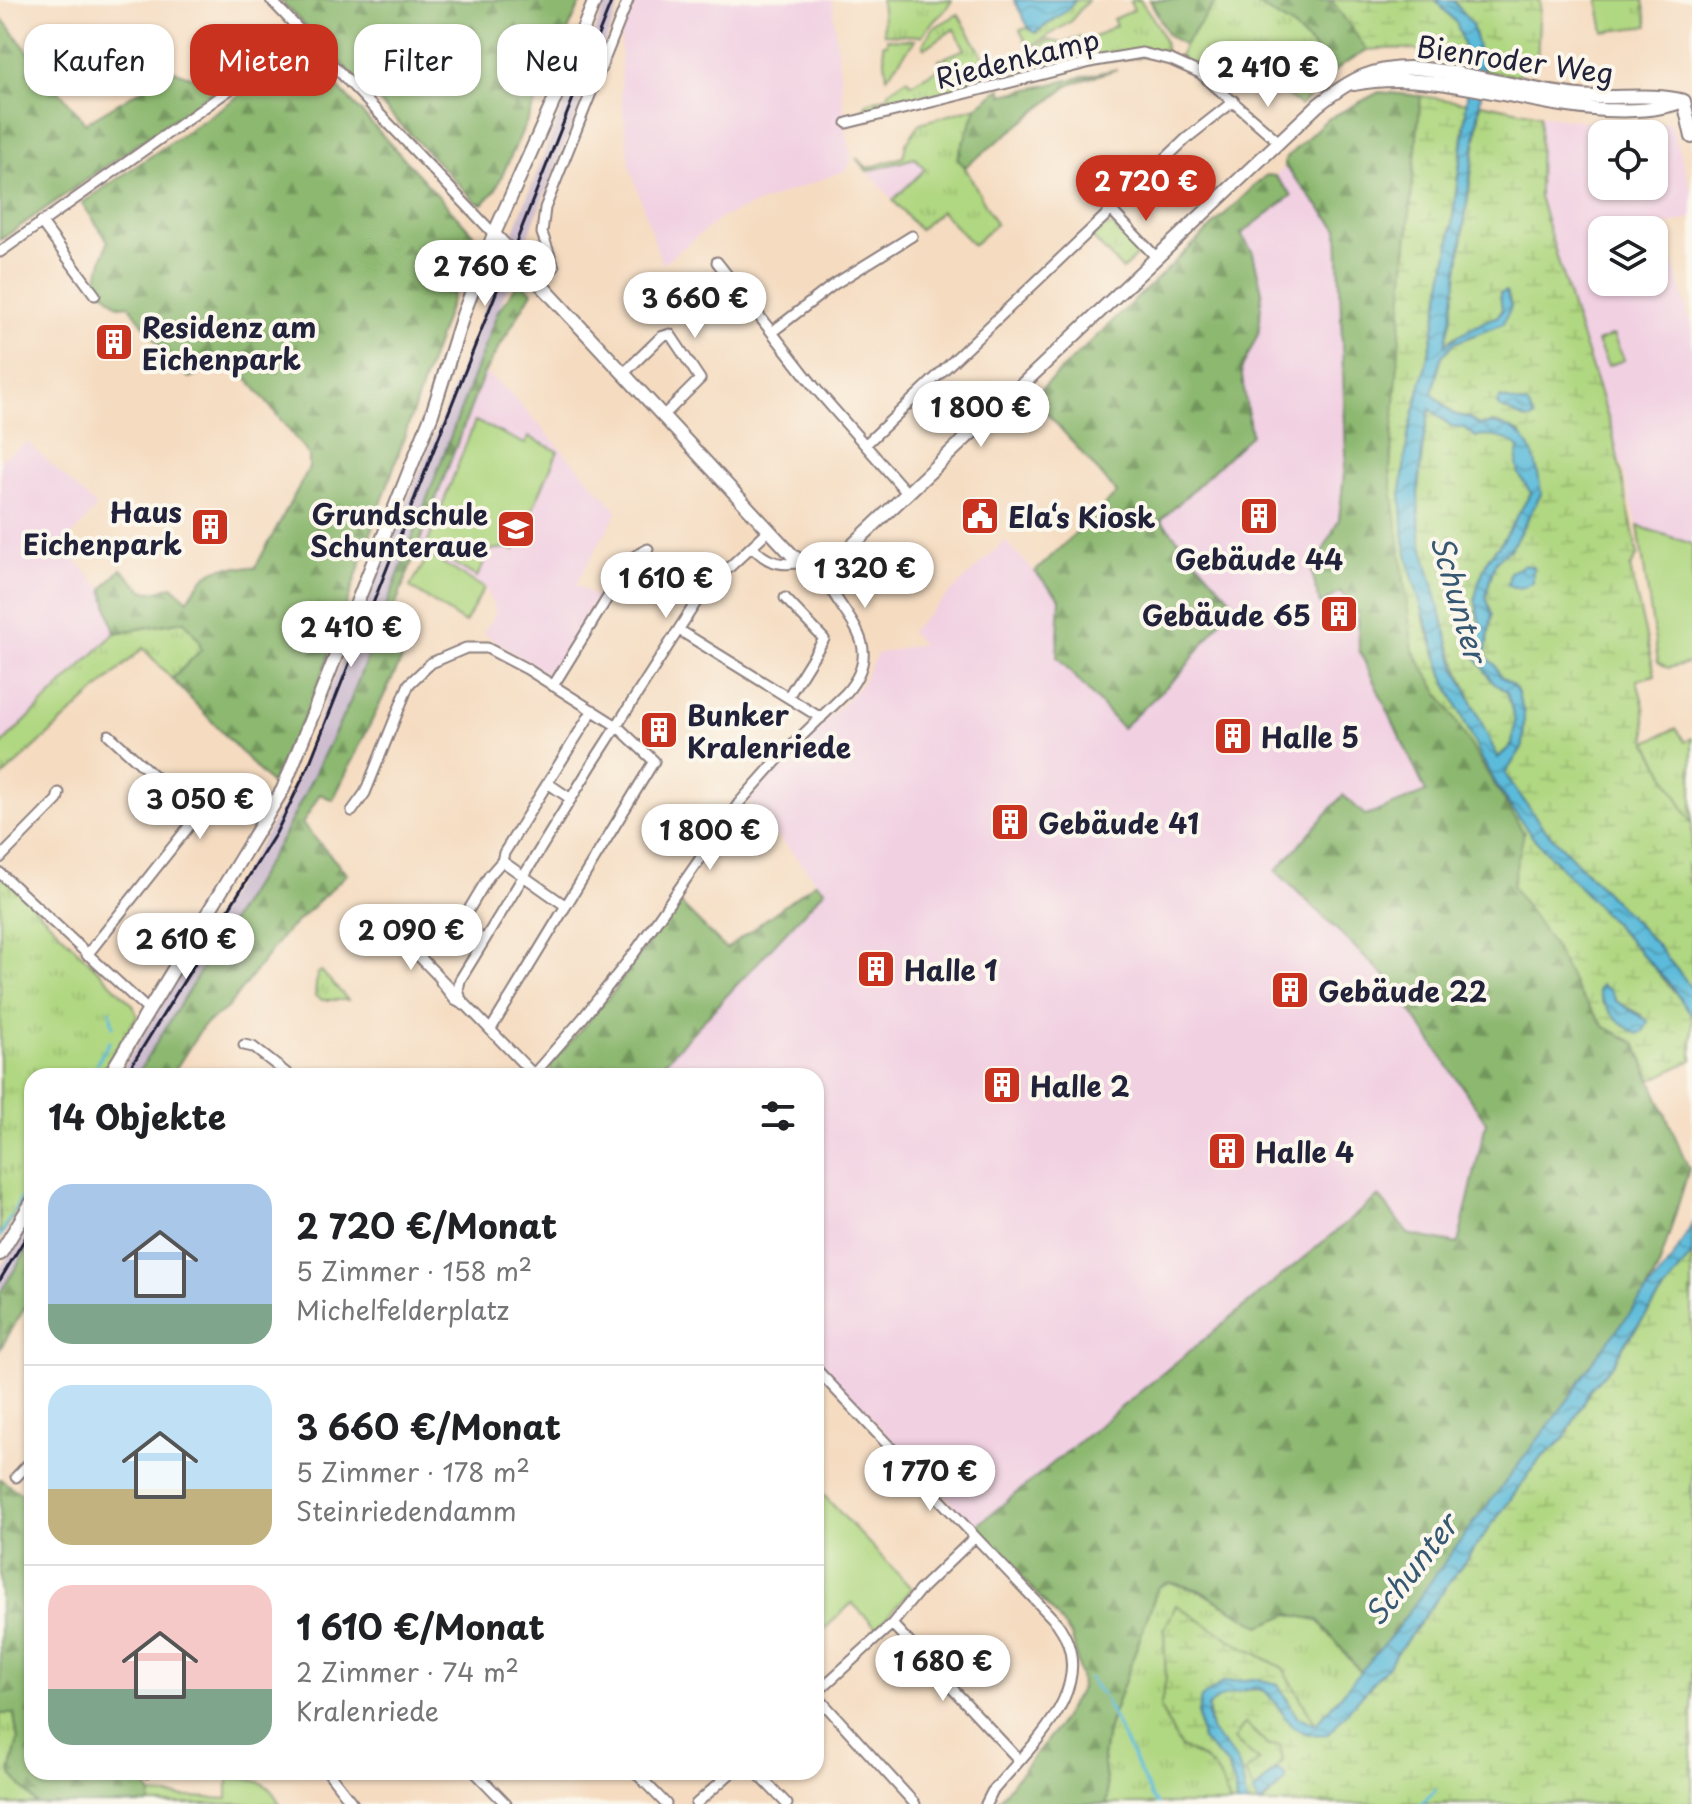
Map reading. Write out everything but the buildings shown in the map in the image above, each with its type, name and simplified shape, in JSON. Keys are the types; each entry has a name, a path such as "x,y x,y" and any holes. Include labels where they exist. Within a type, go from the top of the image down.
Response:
{"main road":[{"path":"114,1068 288,777 432,414 463,315 494,234 595,0"},
{"name":"Bienroder Weg","path":"822,566 841,556 1318,105 1343,86 1389,78 1443,78 1507,90 1552,104 1619,111 1665,108 1688,100"},
{"path":"1688,100 1692,137"},
{"path":"494,234 769,530 801,562 822,566"},
{"path":"0,1254 24,1215"}],"street":[{"path":"271,0 292,24"},
{"path":"540,283 554,267 541,227 545,208 628,0"},
{"name":"Riedenkamp","path":"847,123 1095,61 1142,53 1187,67 1213,83 1279,142"},
{"path":"338,72 494,234"},
{"path":"0,252 220,96"},
{"path":"865,445 1200,127 1234,101"},
{"path":"1111,210 1157,258"},
{"path":"41,222 95,295"},
{"path":"772,332 833,285 912,236"},
{"path":"717,262 816,389 908,494"},
{"path":"624,373 661,337 670,334 700,379 664,415"},
{"path":"460,996 460,980 484,940 702,593 769,530"},
{"path":"752,546 774,562 801,562"},
{"path":"553,686 632,558 648,549"},
{"path":"540,1068 635,952 749,791 855,681 863,652 861,636 828,584 822,566"},
{"path":"785,598 824,639 788,697"},
{"path":"679,630 821,718"},
{"path":"352,811 365,793 409,684 431,663 466,648 487,648 593,710 617,726 654,761 491,1029"},
{"path":"484,940 464,927 462,921 593,710"},
{"path":"87,955 194,820 189,808 109,735"},
{"path":"549,784 571,799"},
{"path":"0,858 57,800 59,793"},
{"path":"502,861 566,906"},
{"path":"0,873 148,1010"},
{"path":"398,944 411,948 455,1000 470,1007"},
{"path":"437,976 460,996 526,1068"},
{"path":"244,1045 253,1047 280,1068"},
{"path":"824,1377 1057,1623 1071,1647 1073,1673 1060,1708 992,1792 986,1804"},
{"path":"16,1477 24,1468"},
{"path":"824,1687 892,1624 919,1591 975,1537"},
{"path":"892,1624 1019,1760"},
{"path":"824,1703 915,1804"},
{"path":"334,1780 353,1804"},
{"path":"483,1780 506,1804"},
{"path":"643,1780 666,1804"},
{"path":"696,1804 723,1780"},
{"path":"764,1780 787,1804"}],"shaded area":[{"path":"608,0 622,0 607,38 607,24 598,24"},
{"path":"635,0 832,0 846,130 852,158 846,170 722,217 662,264 629,164 621,93 621,35"},
{"path":"568,96 584,96 498,311 417,547 350,702 284,835 141,1068 123,1068 291,793 334,679 438,427"},
{"path":"1540,115 1588,122 1588,200 1668,200 1668,123 1671,123 1692,192 1692,218 1668,225 1668,216 1588,216 1588,296 1668,296 1668,243 1692,327 1692,544 1638,526 1612,430 1539,196"},
{"path":"916,158 926,169 893,200 867,171"},
{"path":"1285,167 1338,229 1346,456 1339,519 1312,573 1320,603 1341,592 1358,613 1359,650 1426,793 1366,816 1276,871 1392,983 1486,1122 1458,1245 1408,1234 1378,1196 975,1527 824,1367 824,1068 659,1068 824,890 748,801 850,697 861,684 877,654 922,644 910,631 1005,541 1035,572 1117,494 1033,397 1266,175 1275,176"},
{"name":"Grundschule Schunteraue","path":"484,373 506,389 618,511 576,584 597,598 549,676 483,633 496,613 485,587 417,547"},
{"path":"27,442 97,507 62,547 103,589 115,633 0,746 0,460"},
{"path":"24,1231 24,1255 0,1293 0,1269"}],"green space":[{"path":"280,0 582,0 571,24 497,24 497,96 538,96 495,191 483,204 476,202 373,96 481,96 481,24 354,24 354,76 338,60 338,24 303,24"},
{"path":"881,0 952,0 922,36 884,34"},
{"path":"1076,0 1088,0 1070,22 1029,48 1020,30 1028,28 1036,33"},
{"path":"1140,0 1157,26 1165,54 1051,68 1033,50 1047,40 1063,43 1080,37 1084,43 1116,25 1113,19 1134,10 1130,2"},
{"path":"1150,0 1217,0 1184,45 1168,35"},
{"path":"1217,0 1250,0 1292,26 1315,49 1321,83 1300,106 1268,77 1219,82 1179,59 1184,45"},
{"path":"1250,0 1333,2 1367,50 1321,83 1315,49 1292,26"},
{"path":"1328,0 1436,0 1457,24 1469,64 1413,50 1367,50 1333,2"},
{"path":"1453,0 1540,0 1537,62 1515,76 1484,71 1472,25"},
{"path":"1598,0 1643,0 1648,26 1604,32"},
{"path":"958,14 984,58 980,61 983,66 988,65 991,80 864,112 866,103 889,96 889,91 907,79 911,84 942,67 939,60 965,49 954,29 925,48 923,45 932,29"},
{"path":"0,16 24,46 24,96 64,96 85,123 130,96 174,96 174,70 190,76 190,96 207,96 0,240"},
{"path":"887,39 915,40 887,77 883,44 887,44"},
{"path":"1117,69 1071,84 965,167 957,159 977,107 1001,88 1003,95"},
{"path":"338,87 474,235 315,695 271,784 172,679 201,650 199,640 184,621 115,633 103,589 121,569 144,590 155,592 172,586 188,600 202,580 215,570 255,568 309,468 309,455 232,359 189,378 169,358 129,305 119,306 102,290 97,278 108,241 82,203 239,96 338,96"},
{"path":"1379,92 1421,96 1402,329 1413,650 1524,833 1552,943 1579,993 1605,1027 1635,1043 1689,1169 1659,1267 1643,1298 1592,1362 1568,1400 1362,1674 1318,1620 1289,1614 1260,1626 1199,1590 1169,1582 1158,1587 1107,1731 1103,1757 1108,1796 1106,1804 995,1804 1056,1729 1081,1688 1072,1637 975,1527 1379,1196 1408,1234 1458,1244 1486,1122 1392,983 1276,871 1343,795 1366,816 1426,792 1359,650 1358,613 1341,592 1320,604 1312,573 1339,519 1346,456 1338,229 1285,167 1285,159 1326,120"},
{"path":"1421,96 1467,103 1449,247 1431,345 1408,436 1401,492 1425,624 1444,677 1482,759 1531,835 1689,1009 1692,1016 1692,1060 1652,1080 1635,1043 1605,1027 1579,993 1552,943 1512,886 1524,833 1413,650 1390,471","holes":["1601,985 1611,991 1616,1001 1643,1016 1613,1014 1598,991"]},
{"path":"1481,103 1540,115 1539,196 1612,430 1638,555 1630,568 1655,675 1637,680 1644,707 1647,742 1692,824 1692,871 1687,865 1688,883 1692,879 1692,988 1655,943 1542,826 1505,774 1523,746 1524,714 1517,691 1500,676 1495,665 1485,656 1492,615 1486,597 1496,560 1512,547 1541,494 1521,433 1495,423 1479,425 1470,418 1453,414 1432,393 1440,360 1449,347 1498,324 1511,306 1500,294 1502,309 1498,316 1452,338 1445,347 1452,316"},
{"path":"977,107 957,159 965,167 996,224 973,245 941,211 919,230 893,200 925,169 915,158 867,171 856,158 868,168 903,157 906,144 920,123"},
{"path":"1266,175 1275,176 1292,195 1241,234 1253,253 1262,291 1259,332 1241,370 1251,435 1161,520 1234,603 1181,673 1122,728 1057,657 1060,598 1035,572 1117,493 1033,397"},
{"path":"1113,226 1138,254 1123,270 1092,237 1105,227"},
{"path":"520,281 532,292 484,373 391,617 415,632 333,800 320,794 302,824 347,874 284,934 227,1008 203,1026 176,1068 141,1068 284,835 350,702 498,311"},
{"path":"1613,335 1624,360 1608,366 1597,342"},
{"path":"1429,408 1451,426 1465,428 1476,437 1492,434 1516,443 1519,448 1519,474 1531,493 1502,542 1488,558 1475,598 1480,624 1475,656 1492,681 1507,692 1515,721 1512,745 1497,758 1451,650 1425,565 1418,505"},
{"path":"475,421 525,444 529,437 558,451 515,550 490,550 477,577 426,547"},
{"path":"1638,526 1692,544 1692,662 1668,668 1658,662"},
{"path":"429,555 484,588 465,623 410,587"},
{"path":"184,621 199,640 201,650 172,679 143,648 0,779 0,746 115,633"},
{"path":"1676,728 1685,742 1692,738 1692,824 1647,742"},
{"path":"0,873 133,1005 137,1016 105,1068 24,1068 24,1199 0,1238"},
{"path":"816,882 825,890 659,1068 551,1068 551,1064 614,991 678,901 726,949"},
{"path":"321,971 348,1000 322,1000 315,996 317,974"},
{"path":"1692,1254 1692,1804 1262,1804 1286,1780 1283,1773 1276,1770 1283,1761 1280,1745 1269,1746 1245,1723 1234,1740 1259,1761 1245,1772 1260,1804 1247,1804 1234,1758 1211,1732 1208,1708 1227,1694 1263,1690 1272,1696 1281,1712 1306,1734 1328,1733 1386,1668 1541,1458 1564,1439 1591,1388 1614,1363"},
{"path":"24,1255 24,1309 0,1349 0,1293"},
{"path":"0,1479 24,1496 24,1780 142,1780 151,1795 150,1804 37,1804 10,1773 18,1740 14,1714 0,1714"},
{"path":"824,1496 912,1589 877,1628 852,1603 824,1629"},
{"path":"1169,1582 1199,1591 1260,1626 1289,1614 1318,1620 1362,1674 1316,1725 1283,1668 1241,1646 1164,1630 1166,1679 1161,1708 1181,1748 1214,1768 1230,1804 1106,1804 1108,1796 1103,1757 1107,1731 1158,1587"},
{"path":"1176,1605 1283,1668 1316,1725 1298,1717 1278,1684 1256,1679 1223,1682 1198,1713 1202,1740 1226,1763 1235,1786 1236,1804 1230,1804 1214,1768 1181,1748 1160,1708 1166,1679 1164,1630"},
{"path":"14,1713 18,1740 10,1773 37,1804 0,1804 0,1714"},
{"path":"1245,1723 1268,1746 1280,1744 1283,1761 1253,1793 1245,1772 1258,1761 1234,1740"},
{"path":"228,1780 252,1780 270,1789 280,1804 150,1804 151,1795 228,1799"}],"water":[{"path":"1014,0 1075,0 1067,10 1035,33"},
{"path":"1436,0 1453,0 1472,25 1484,71 1452,316 1445,345 1472,327 1498,316 1502,309 1500,293 1506,291 1511,306 1503,324 1454,343 1442,356 1432,393 1453,414 1470,418 1479,425 1495,425 1519,434 1532,453 1541,494 1512,547 1496,561 1486,597 1492,615 1485,656 1495,665 1500,676 1517,691 1524,714 1523,746 1505,774 1542,826 1655,943 1692,988 1692,1016 1669,983 1531,835 1503,796 1444,677 1414,583 1404,540 1401,492 1408,436 1431,345 1449,247 1465,126 1469,64 1457,24","holes":["1430,409 1451,426 1465,428 1476,437 1499,438 1515,444 1519,448 1519,474 1531,493 1502,542 1488,558 1475,598 1480,624 1475,655 1492,681 1507,692 1515,721 1512,745 1498,758 1455,666 1420,537 1418,493"]},
{"path":"1500,398 1528,405 1534,418 1527,420 1499,407"},
{"path":"1525,565 1533,567 1533,582 1521,588 1508,585 1510,572"},
{"path":"1601,985 1611,991 1616,1001 1648,1021 1644,1031 1637,1034 1614,1016 1598,991"},
{"path":"1692,1224 1692,1254 1624,1344 1614,1363 1591,1388 1564,1439 1541,1458 1386,1668 1328,1734 1309,1734 1296,1729 1266,1693 1256,1689 1223,1696 1208,1707 1213,1732 1230,1751 1242,1775 1247,1804 1236,1804 1235,1786 1227,1764 1202,1740 1198,1713 1201,1698 1223,1682 1256,1679 1278,1684 1297,1717 1316,1724 1393,1634 1568,1400 1592,1362 1673,1258"},
{"path":"1276,1770 1283,1773 1286,1780 1260,1804 1253,1793"}],"waterway":[{"path":"110,1011 113,1026"},
{"path":"97,1063 109,1042"},
{"path":"14,1211 24,1193"},
{"path":"0,1237 11,1216"},
{"path":"1089,1678 1102,1695"},
{"path":"1105,1700 1158,1804"},
{"path":"1422,1804 1435,1790"}],"railway":[{"path":"130,1068 276,833 309,765 612,0"},
{"path":"0,1280 24,1240"}],"place":[{"name":"Residenz am Eichenpark","path":"114,342"},
{"name":"Ela‘s Kiosk","path":"980,516"},
{"name":"Gebäude 44","path":"1259,516"},
{"name":"Haus Eichenpark","path":"210,527"},
{"name":"Grundschule Schunteraue","path":"516,529"},
{"name":"Gebäude 65","path":"1339,614"},
{"name":"Bunker Kralenriede","path":"659,730"},
{"name":"Halle 5","path":"1233,736"},
{"name":"Gebäude 41","path":"1010,822"},
{"name":"Halle 1","path":"876,969"},
{"name":"Gebäude 22","path":"1290,990"},
{"name":"Halle 2","path":"1002,1085"},
{"name":"Halle 4","path":"1227,1151"}],"water label":[{"name":"Schunter","path":"1460,598"},
{"name":"Schunter","path":"1410,1569"}]}
